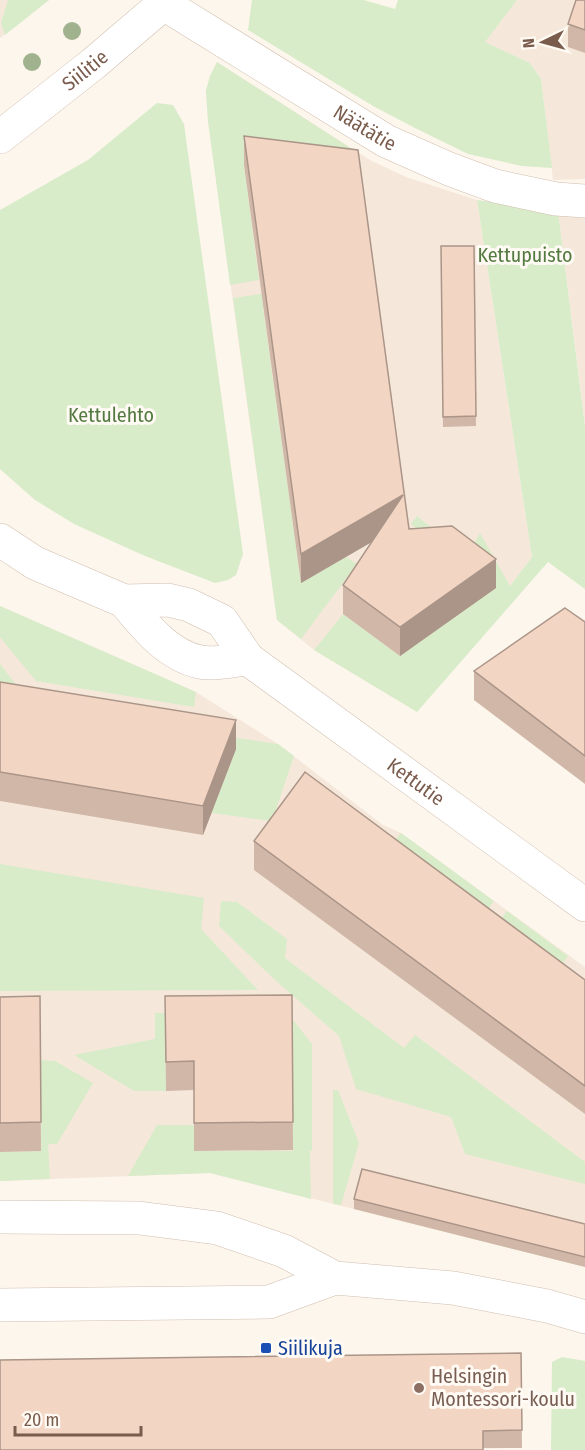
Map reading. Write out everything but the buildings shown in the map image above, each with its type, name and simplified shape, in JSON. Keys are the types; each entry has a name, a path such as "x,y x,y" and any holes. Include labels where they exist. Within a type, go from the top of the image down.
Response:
{"street":[{"name":"Siilitie","path":"0,137 93,64 166,2"},
{"name":"Näätätie","path":"166,2 386,141 449,169 495,186 556,199 585,201"},
{"name":"Kettutie","path":"0,540 35,563 124,601 168,600 189,605 222,621 248,659 585,905"},
{"name":"Kettutie","path":"124,601 150,632 168,646 188,657 201,662 248,659"},
{"path":"0,1217 139,1218 217,1228 284,1251 335,1278 453,1288 547,1306 585,1317"},
{"path":"0,1305 269,1302 335,1278"}],"shaded area":[{"path":"0,0 49,0 0,38"},
{"path":"517,0 585,0 585,179 553,180 541,79 530,63 484,42"},
{"path":"217,62 370,160 406,177 477,200 532,557 510,586 403,703 314,650 277,620 208,121 206,91"},
{"path":"558,211 585,217 585,427 578,369"},
{"path":"0,606 196,692 278,744 383,825 401,833 585,967 585,1267 210,1173 0,1181"}],"green space":[{"path":"8,0 49,0 5,35 1,23"},
{"path":"252,0 364,0 395,9 398,0 517,0 485,42 530,63 541,79 552,168 522,166 468,154 373,106 248,30"},
{"path":"217,62 352,149 244,165 259,280 230,285 206,91"},
{"name":"Kettulehto","path":"157,103 173,105 184,124 243,554 236,575 228,580 215,583 145,556 74,524 35,500 0,469 0,210 88,160"},
{"name":"Kettupuisto","path":"477,200 558,211 585,427 585,589 548,562 417,712 314,650 343,614 400,656 495,588 411,524 417,516 467,556 480,533 510,586 532,557"},
{"path":"274,292 263,308 301,582 346,557 357,564 301,639 277,620 233,298"},
{"path":"0,606 196,692 194,707 36,681 0,637"},
{"path":"0,664 21,691 0,687"},
{"path":"204,733 278,744 294,756 272,821 211,813"},
{"path":"401,833 494,901 455,953 382,857"},
{"path":"0,864 204,898 201,929 258,990 0,991"},
{"path":"221,901 237,902 287,939 285,958 404,1048 415,1035 585,1162 585,1184 465,1154 451,1117 356,1089 339,1036 275,980 219,926"},
{"path":"507,911 568,956 550,983 487,936"},
{"path":"286,1011 312,1044 311,1199 210,1173 128,1176 157,1125 194,1125 195,1151 293,1151 292,1024 165,1025 166,1091 134,1091 74,1055 155,1039 155,1013"},
{"path":"41,1060 55,1061 93,1083 57,1144 48,1144 50,1179 0,1181 0,1152 41,1151"},
{"path":"333,1090 338,1090 359,1143 341,1205 333,1204"},
{"path":"562,1357 585,1361 585,1450 551,1450 552,1362"}],"place":[{"name":"Siilikuja","path":"266,1348"},
{"name":"Helsingin Montessori-koulu","path":"419,1388"}]}
